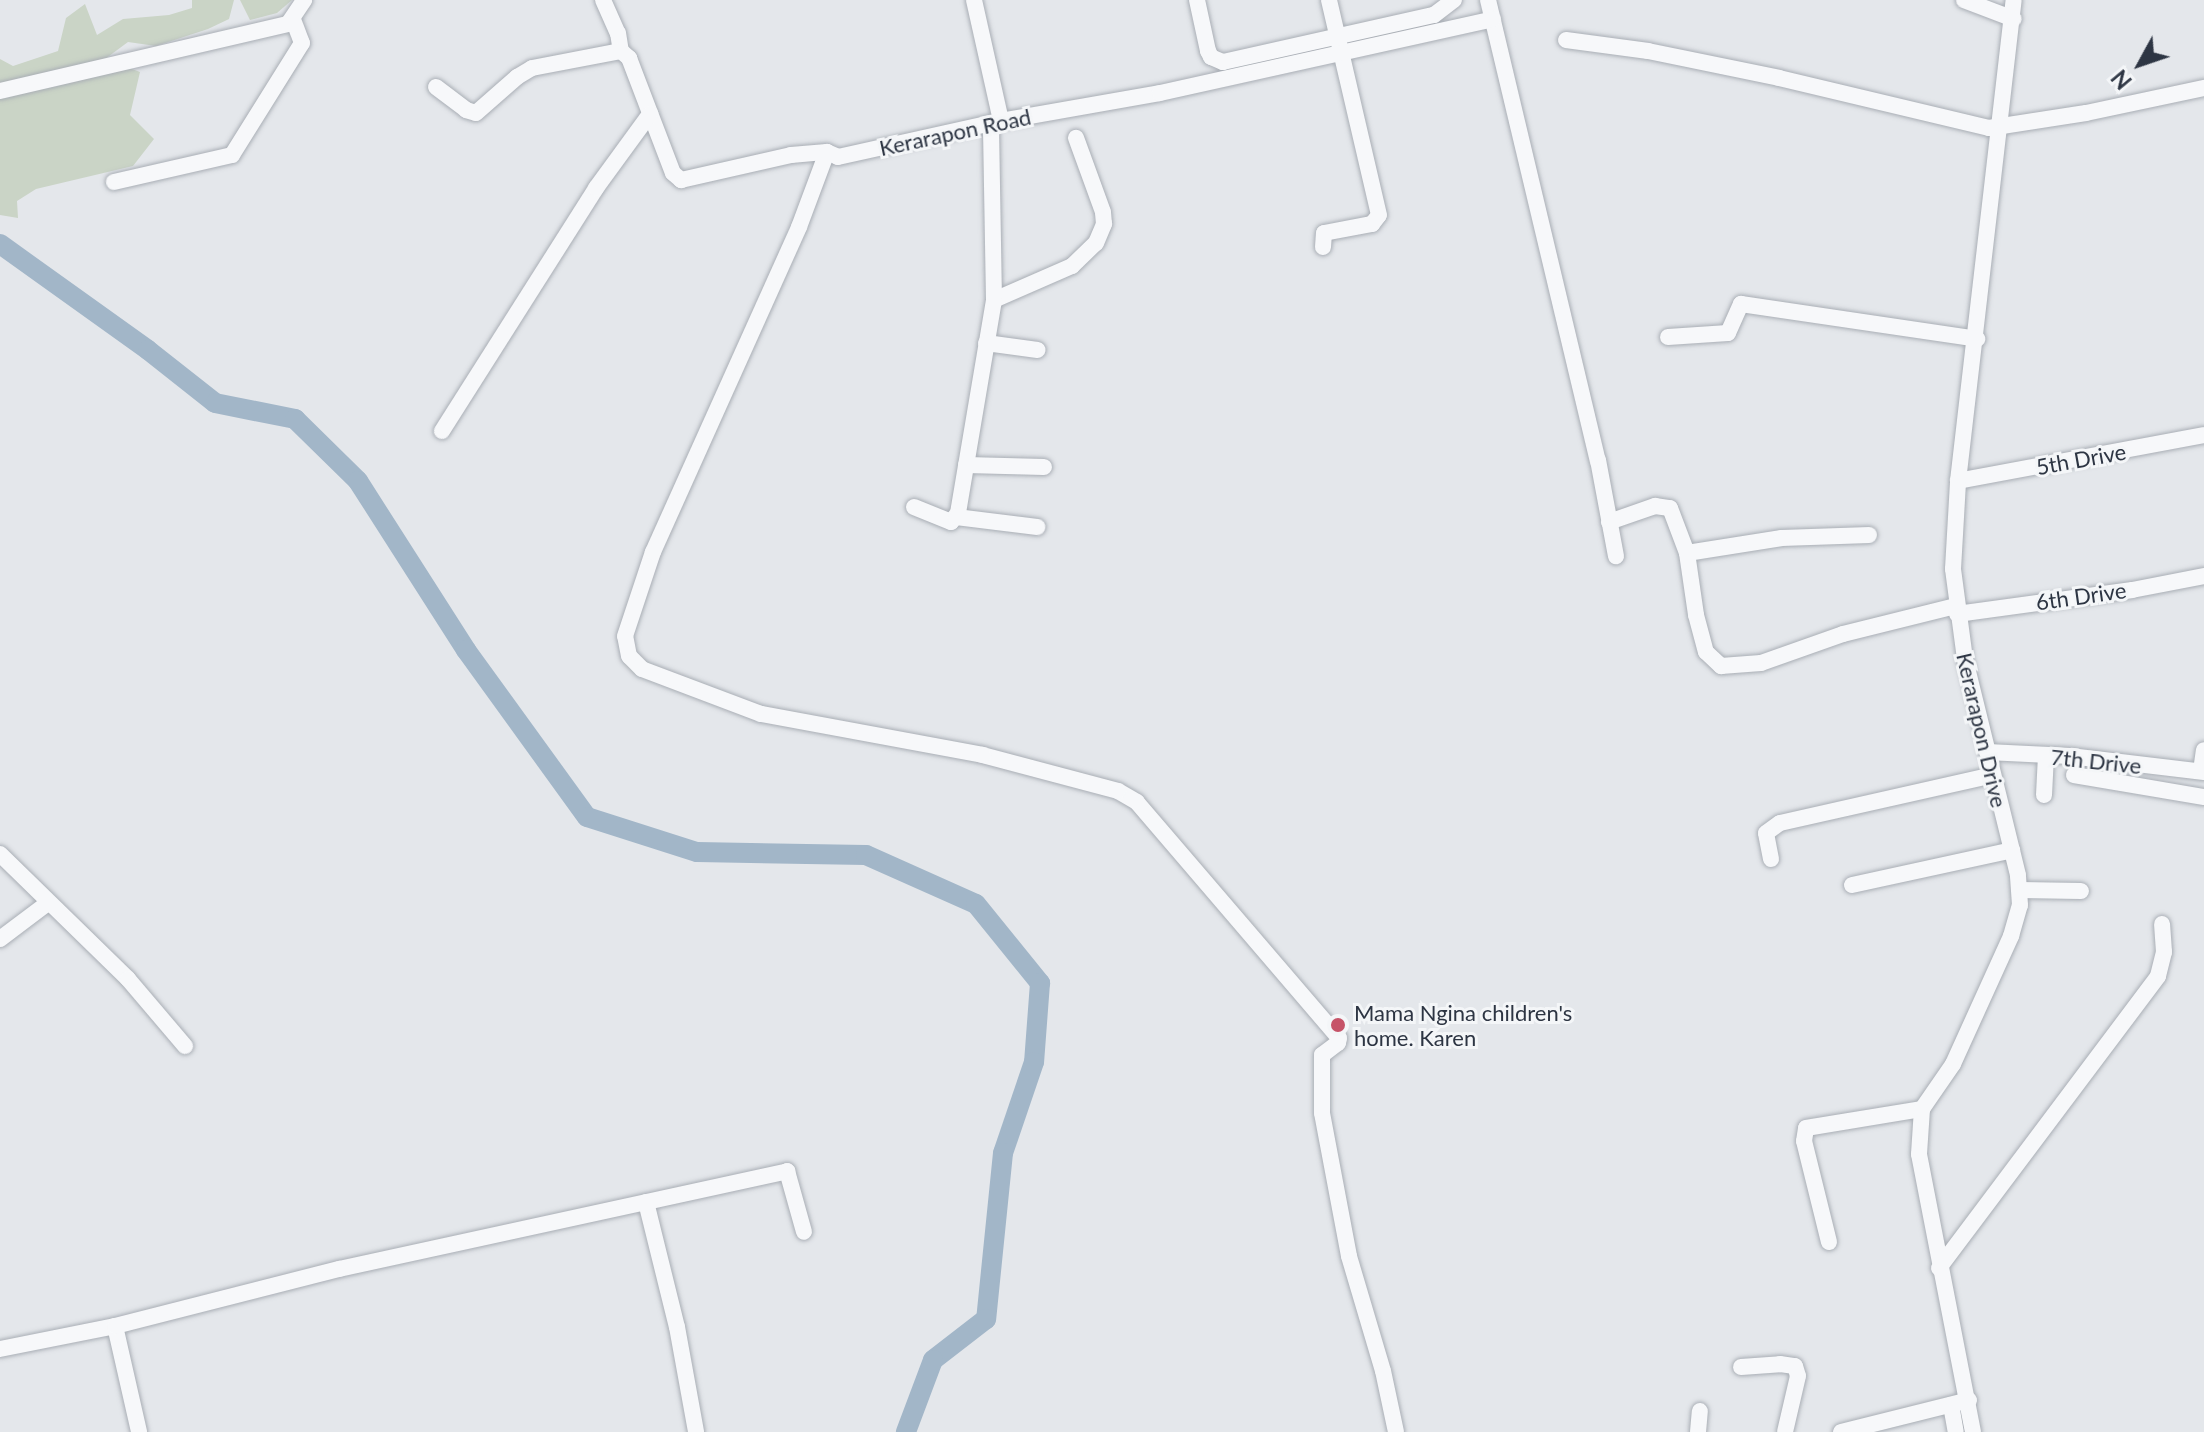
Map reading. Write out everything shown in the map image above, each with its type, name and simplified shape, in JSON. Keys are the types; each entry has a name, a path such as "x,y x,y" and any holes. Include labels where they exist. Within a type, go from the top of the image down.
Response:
{"street":[{"path":"0,91 282,26 293,19 304,0"},
{"path":"442,431 596,188 650,114 629,58 621,51 618,33 603,0"},
{"path":"914,507 951,522 956,517 994,300 996,123 974,0"},
{"path":"1197,0 1208,51 1216,61 1434,15 1454,0"},
{"path":"1323,247 1324,233 1372,224 1379,215 1329,0"},
{"path":"1488,0 1616,556"},
{"path":"1964,0 2014,19"},
{"name":"Kerarapon Drive","path":"1922,1109 1953,1064 2004,952 2017,919 2020,890 1956,610 1953,557 1958,481 1977,339 2014,0"},
{"path":"114,182 232,155 302,43 293,19"},
{"name":"Kerarapon Road","path":"650,114 673,173 681,180 791,155 827,152 838,157 996,123 1160,93 1493,19"},
{"path":"1566,40 1648,51 1887,101 1946,120 2001,128 2204,88"},
{"path":"436,87 466,110 476,113 532,68 621,51"},
{"path":"994,300 1072,266 1096,243 1104,224 1103,212 1076,138"},
{"path":"827,152 799,227 653,552 626,626 626,645 635,664 761,714 983,755 1128,796 1173,842 1239,923 1337,1034 1338,1043 1322,1052 1322,1113 1349,1256 1383,1371 1396,1432"},
{"path":"1668,337 1728,333 1741,304 1977,339"},
{"path":"986,343 1038,350"},
{"name":"5th Drive","path":"1958,481 2204,435"},
{"path":"966,465 1044,467"},
{"name":"6th Drive","path":"1609,522 1665,506 1673,513 1687,553 1696,615 1706,652 1721,666 1761,663 1843,634 1956,610 2116,592 2204,576"},
{"path":"956,517 1037,527"},
{"path":"1687,553 1782,538 1869,535"},
{"path":"2202,772 2204,750"},
{"name":"7th Drive","path":"1987,752 2046,755 2202,772"},
{"path":"2044,795 2046,755"},
{"path":"2149,766 2149,787"},
{"path":"1771,859 1766,833 1780,823 1993,775"},
{"path":"2074,775 2204,797"},
{"path":"1852,885 2012,850"},
{"path":"0,854 128,979 185,1046"},
{"path":"2020,890 2081,891"},
{"path":"0,939 48,903"},
{"path":"1939,1268 2158,976 2164,952 2162,924"},
{"path":"1829,1242 1804,1141 1806,1128 1922,1109 1920,1171 1969,1400 1973,1432"},
{"path":"0,1349 115,1326 339,1269 787,1171 804,1232"},
{"path":"646,1202 677,1327 696,1432"},
{"path":"115,1326 139,1432"},
{"path":"1741,1367 1792,1364 1798,1371 1785,1432"},
{"path":"1841,1432 1969,1400"},
{"path":"1951,1405 1956,1432"},
{"path":"1698,1432 1700,1411"}],"green space":[{"path":"192,0 234,0 229,19 208,29 156,46 128,42 105,59 140,72 130,115 154,139 133,166 36,189 17,201 18,218 0,215 0,59 13,66 58,51 66,18 85,4 97,35 123,19 169,15 192,8"},
{"path":"240,0 292,0 277,13 250,20"}],"waterway":[{"path":"0,244 148,350 215,403 295,419 358,481 466,650 587,817 697,852 866,855 976,904 1040,983 1034,1062 1003,1153 986,1319 933,1360 906,1432"}],"place":[{"name":"Mama Ngina children's home. Karen","path":"1338,1025"}]}
